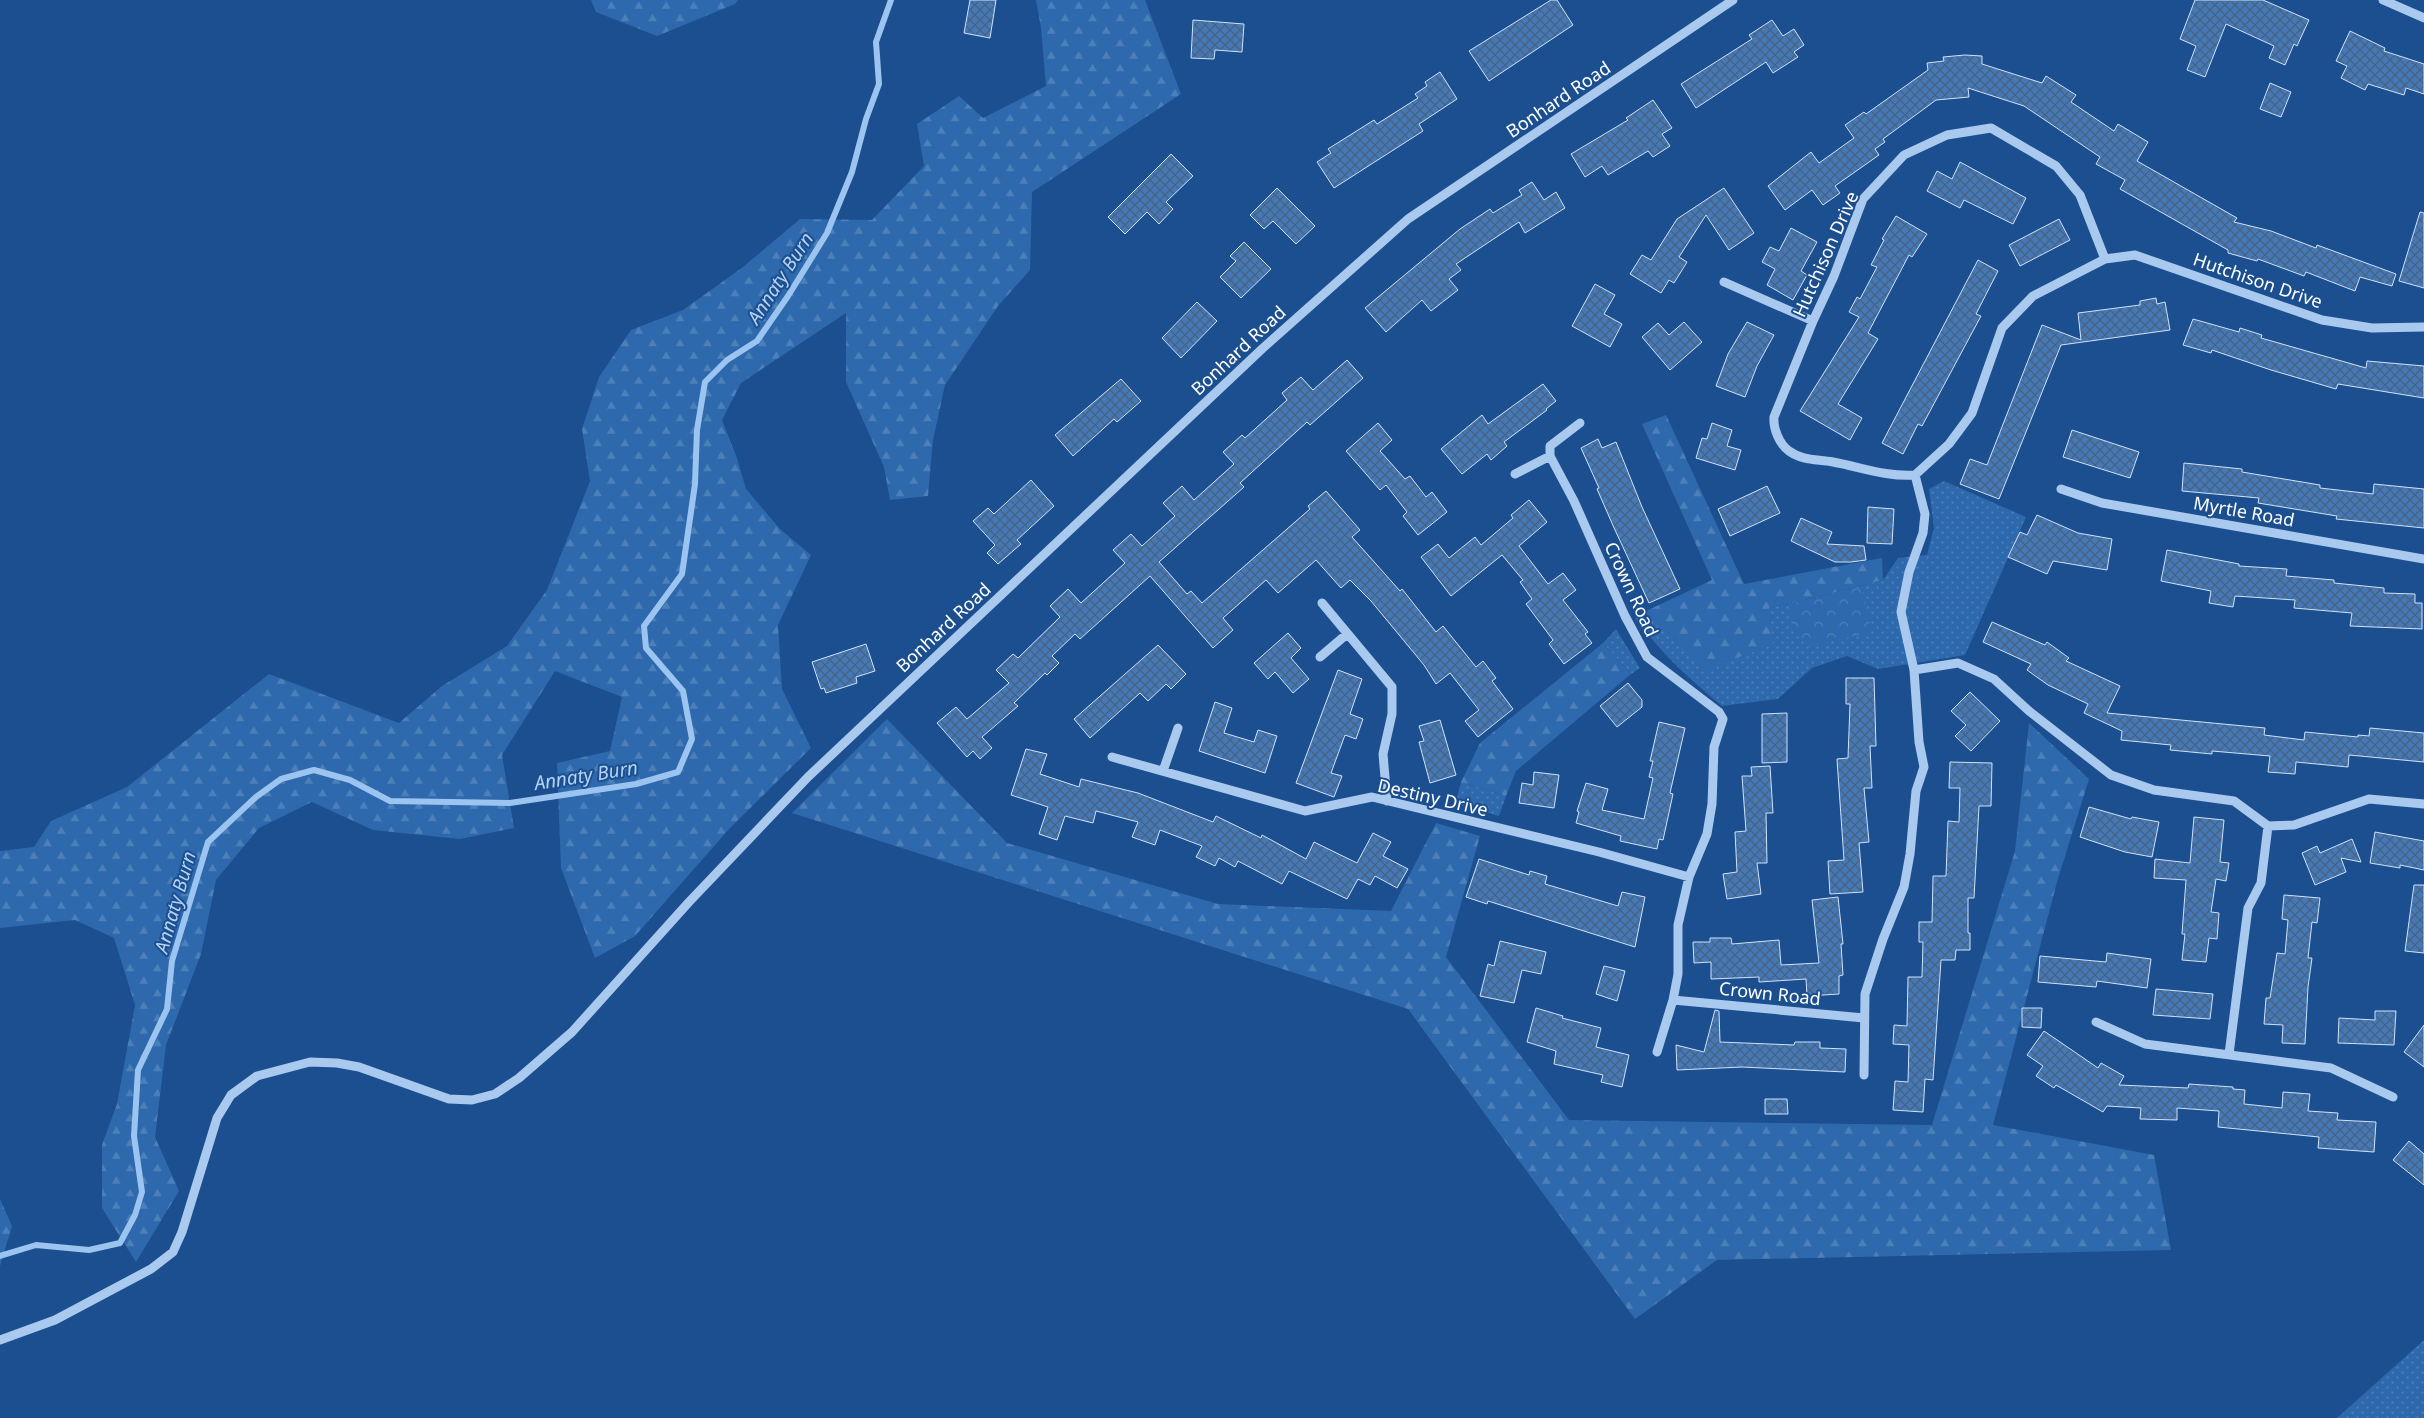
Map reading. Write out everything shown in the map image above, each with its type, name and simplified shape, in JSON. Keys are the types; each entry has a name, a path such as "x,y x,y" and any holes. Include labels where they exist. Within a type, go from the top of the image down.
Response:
{"street":[{"name":"Bonhard Road","path":"0,1340 55,1320 151,1269 173,1252 182,1232 217,1118 232,1095 257,1076 310,1062 336,1063 359,1067 449,1099 472,1100 494,1094 520,1078 572,1032 808,777 1263,348 1408,219 1733,0"},
{"path":"2383,0 2424,18"},
{"name":"Hutchison Drive","path":"2105,259 2080,195 2056,166 1991,128 1947,135 1904,155 1863,198 1834,276 1813,321 1774,417 1774,426 1787,450 1808,460 1831,462 1886,475 1915,475 1949,444 1972,413 2002,328 2033,296 2105,259 2135,255 2322,320 2372,328 2424,327"},
{"path":"1724,282 1813,321"},
{"path":"1516,474 1550,456 1550,446 1580,423"},
{"name":"Crown Road","path":"1550,456 1574,501 1625,616 1647,657 1719,712 1724,719 1714,748 1712,804 1707,834 1689,877 1678,925 1678,974 1673,1000 1657,1052"},
{"path":"1864,1074 1865,994 1874,963 1904,887 1910,854 1916,792 1924,767 1919,742 1914,670 1900,612 1910,572 1923,533 1926,514 1915,475"},
{"name":"Myrtle Road","path":"2061,489 2102,503 2424,560"},
{"path":"1322,603 1392,686 1392,714 1383,754 1387,801"},
{"path":"1320,658 1347,634"},
{"path":"1914,670 1958,663 1994,679 2029,711 2111,775 2154,790 2234,801 2268,826 2294,825 2369,798 2424,804"},
{"path":"1163,771 1178,728"},
{"name":"Destiny Drive","path":"1112,757 1305,811 1372,798 1599,852 1689,877"},
{"path":"2229,1054 2248,908 2261,883 2268,826"},
{"name":"Crown Road","path":"1673,1000 1864,1018"},
{"path":"2096,1022 2146,1044 2331,1068 2393,1097"}],"green space":[{"path":"591,0 738,0 735,4 657,36 596,12"},
{"path":"1036,0 1145,0 1181,94 1032,192 1030,270 998,306 945,385 933,440 928,496 890,500 884,467 846,382 846,313 741,383 722,420 737,458 746,489 780,529 811,555 778,625 782,689 811,748 730,828 635,936 595,958 561,868 557,763 610,751 622,697 555,671 502,755 514,828 460,839 373,830 312,802 259,828 216,880 201,954 166,1045 155,1137 179,1191 136,1262 102,1208 102,1145 117,1104 135,1005 114,938 75,920 0,928 0,851 34,847 51,821 127,787 269,674 399,723 442,686 507,646 547,590 590,481 582,429 599,377 631,330 683,310 743,267 800,219 872,220 924,166 917,124 959,96 983,118 1046,86 1041,28"},
{"path":"1666,415 1744,584 1882,558 1883,580 1789,604 1769,607 1773,645 1725,662 1709,672 1646,611 1712,580 1642,424"},
{"path":"1944,481 2026,517 1965,655 1878,669 1847,656 1812,668 1778,699 1722,706 1676,665 1635,618 1646,611 1709,671 1725,662 1772,645 1768,607 1789,604 1883,580 1898,558 1927,555 1934,528 1929,489"},
{"path":"1862,587 1872,632 1807,647 1793,627 1789,604"},
{"path":"1616,629 1640,668 1631,674 1603,643"},
{"path":"1603,643 1631,674 1516,771 1506,796 1461,782 1480,743"},
{"path":"887,719 1007,843 1218,904 1391,911 1436,823 1480,836 1446,957 1569,1120 1932,1125 2015,851 2029,723 2089,779 2057,882 1993,1125 2154,1155 2171,1250 1717,1260 1635,1319 1408,1009 792,813"},
{"path":"1461,782 1506,796 1499,816 1455,804"},
{"path":"0,1199 12,1226 0,1266"},
{"path":"2424,1340 2424,1418 2337,1418"}],"building":[{"path":"970,0 996,0 990,38 964,33"},
{"path":"1551,0 1557,0 1573,25 1489,81 1469,51"},
{"path":"2195,0 2263,0 2309,20 2297,46 2294,44 2285,65 2269,58 2274,46 2226,24 2205,77 2187,70 2196,46 2180,39"},
{"path":"1193,20 1244,24 1242,52 1215,50 1214,59 1191,58"},
{"path":"1772,20 1783,36 1794,29 1804,45 1794,52 1798,57 1773,73 1766,62 1696,108 1681,84 1752,39 1749,35"},
{"path":"2350,31 2385,48 2384,51 2424,64 2424,94 2406,88 2404,95 2368,84 2365,90 2341,78 2347,66 2336,61"},
{"path":"1982,56 1982,64 2042,83 2046,76 2076,95 2071,102 2114,131 2118,124 2148,142 2137,161 2237,218 2234,222 2271,231 2316,248 2317,245 2396,274 2392,286 2360,277 2355,291 2306,272 2304,276 2258,259 2257,261 2228,253 2228,250 2120,189 2125,180 2096,164 2100,157 2024,106 1968,88 1969,97 1936,100 1883,139 1885,142 1875,149 1879,155 1835,186 1840,193 1823,205 1812,190 1785,210 1768,186 1811,152 1819,163 1854,138 1845,125 1864,112 1866,114 1928,70 1927,63 1944,61 1943,57"},
{"path":"1440,72 1457,99 1419,124 1423,131 1334,188 1317,162 1331,153 1328,149 1374,120 1377,124 1418,98 1415,94 1427,86 1425,82"},
{"path":"2270,83 2291,92 2281,117 2260,109"},
{"path":"1653,100 1672,128 1662,134 1670,146 1653,157 1648,151 1608,175 1602,166 1585,177 1571,154 1628,120 1626,118"},
{"path":"1171,154 1193,176 1166,202 1173,209 1159,224 1147,212 1125,234 1108,217"},
{"path":"1960,162 2026,198 2013,224 1964,200 1960,208 1927,191 1937,171 1952,179"},
{"path":"1532,182 1544,200 1556,192 1565,208 1525,233 1519,222 1456,264 1461,270 1449,279 1458,290 1431,311 1422,300 1386,332 1365,308 1460,229 1490,209 1493,213 1522,195 1519,190"},
{"path":"1277,188 1315,226 1296,244 1273,221 1264,229 1250,215"},
{"path":"1724,188 1754,233 1729,250 1706,215 1679,257 1687,262 1674,283 1669,280 1661,293 1630,274 1642,255 1651,260 1677,219"},
{"path":"2420,212 2424,213 2424,288 2399,281"},
{"path":"1896,216 1927,234 1912,257 1909,255 1868,333 1878,339 1838,404 1862,418 1850,440 1800,411 1859,317 1849,312 1857,297 1860,299 1877,267 1871,265 1884,240 1882,239"},
{"path":"2059,219 2070,240 2020,266 2009,245"},
{"path":"1791,228 1817,242 1801,271 1807,275 1793,300 1767,285 1775,269 1762,262 1770,247 1779,251"},
{"path":"1244,242 1271,269 1241,298 1220,277 1236,261 1230,256"},
{"path":"1978,260 1998,271 1976,314 1981,316 1922,426 1918,424 1903,454 1882,443"},
{"path":"1595,284 1615,295 1604,314 1622,324 1610,347 1572,326"},
{"path":"2156,298 2157,304 2165,302 2170,330 2061,345 1999,499 1960,484 1970,459 1987,465 2042,325 2081,340 2078,313 2140,305 2140,301"},
{"path":"1197,302 1217,321 1181,358 1162,338"},
{"path":"2193,319 2239,332 2240,328 2262,335 2261,338 2366,368 2367,361 2424,366 2424,398 2338,384 2336,389 2212,350 2211,353 2183,345"},
{"path":"1684,322 1702,342 1670,370 1642,337 1658,323 1669,335"},
{"path":"1747,322 1774,335 1757,366 1745,397 1716,386 1728,354"},
{"path":"1347,360 1363,378 1310,425 1307,422 1240,483 1244,487 1159,562 1187,594 1191,591 1202,603 1310,509 1308,506 1326,491 1360,530 1352,537 1400,591 1402,589 1436,632 1443,626 1476,667 1483,661 1496,678 1492,681 1513,709 1478,737 1465,721 1479,710 1450,673 1436,684 1424,665 1371,601 1350,580 1341,588 1316,560 1278,593 1266,580 1223,618 1233,630 1213,648 1150,576 1080,639 1075,634 1052,656 1059,663 1047,675 1045,673 1014,703 1018,706 982,737 992,748 980,759 973,751 967,757 937,723 956,707 967,719 1009,683 996,670 1013,654 1018,658 1060,617 1050,606 1068,589 1081,603 1125,563 1113,550 1131,534 1142,546 1175,516 1163,503 1182,486 1194,500 1234,464 1223,452 1242,435 1245,438 1287,400 1282,393 1301,377 1313,390"},
{"path":"1121,379 1141,401 1117,422 1114,419 1073,456 1055,435"},
{"path":"1543,384 1556,401 1504,442 1507,446 1491,460 1487,454 1462,474 1441,449 1482,415 1488,424"},
{"path":"1378,423 1392,440 1380,451 1405,479 1410,476 1426,497 1432,492 1447,512 1418,535 1403,516 1407,512 1386,485 1380,490 1346,451"},
{"path":"1712,423 1732,430 1727,446 1741,450 1735,470 1696,458 1702,438 1707,439"},
{"path":"2072,430 2139,452 2130,478 2063,457"},
{"path":"1598,439 1602,448 1616,442 1642,507 1680,589 1649,603 1597,489 1599,488 1581,448"},
{"path":"2184,463 2242,469 2242,472 2320,485 2320,488 2373,494 2374,484 2424,489 2424,528 2336,519 2337,516 2258,503 2259,498 2182,491"},
{"path":"1031,480 1054,506 1017,540 1021,544 998,564 987,553 995,545 973,521 988,508 994,514"},
{"path":"1767,486 1780,513 1730,536 1718,509"},
{"path":"1529,500 1547,522 1519,546 1548,584 1563,573 1576,590 1563,600 1588,632 1585,634 1592,643 1564,664 1549,644 1553,640 1526,604 1532,599 1520,582 1523,580 1502,555 1451,596 1421,557 1438,544 1449,558 1475,537 1481,545 1513,518 1511,515"},
{"path":"1868,507 1894,509 1892,544 1867,543"},
{"path":"2037,515 2078,533 2112,539 2107,570 2053,561 2047,574 2008,557 2020,532 2027,535"},
{"path":"1801,518 1832,532 1827,544 1864,546 1866,560 1835,562 1791,541"},
{"path":"2167,550 2239,564 2239,566 2287,569 2286,576 2334,580 2334,583 2384,588 2384,593 2415,594 2415,603 2422,603 2422,629 2350,626 2352,613 2294,608 2295,600 2235,596 2233,607 2209,603 2211,591 2161,581"},
{"path":"1992,622 2045,645 2047,642 2069,658 2066,661 2120,686 2107,713 2265,728 2264,735 2304,740 2305,732 2358,737 2358,735 2369,736 2370,728 2424,733 2424,762 2349,755 2348,767 2296,762 2295,774 2268,772 2270,756 2212,751 2212,754 2170,750 2171,745 2121,740 2122,731 2084,713 2088,704 2048,685 2027,670 2031,664 1983,642"},
{"path":"1288,633 1301,648 1291,658 1309,679 1293,693 1275,672 1268,679 1254,663"},
{"path":"866,644 875,671 856,677 857,683 826,693 824,688 821,689 812,662"},
{"path":"1158,645 1186,674 1171,689 1166,684 1148,701 1140,693 1090,738 1074,719"},
{"path":"1338,670 1362,679 1350,714 1363,719 1356,739 1345,735 1331,773 1342,776 1334,797 1296,783"},
{"path":"1846,678 1874,678 1876,746 1870,746 1872,788 1864,788 1869,842 1859,843 1863,892 1830,894 1828,861 1844,860 1837,759 1848,758 1850,704 1846,704"},
{"path":"1628,683 1642,700 1642,707 1617,727 1600,706"},
{"path":"1970,692 2000,721 1971,751 1955,736 1966,725 1951,711"},
{"path":"1215,702 1232,708 1224,733 1254,742 1258,730 1277,736 1265,773 1199,751"},
{"path":"1787,713 1787,762 1762,763 1762,714"},
{"path":"1440,720 1456,775 1430,783 1419,742 1424,741 1419,726"},
{"path":"1659,722 1685,728 1670,793 1673,794 1663,840 1659,839 1657,849 1620,841 1621,836 1576,823 1579,812 1577,811 1586,783 1608,789 1602,810 1644,819 1653,778 1649,777 1653,761 1650,761"},
{"path":"1026,749 1047,754 1040,774 1079,787 1081,779 1138,793 1213,822 1216,816 1261,838 1262,835 1306,859 1314,842 1357,863 1373,833 1391,842 1383,856 1408,869 1397,888 1375,876 1370,885 1358,879 1347,899 1289,871 1282,884 1238,861 1235,867 1219,858 1215,866 1196,857 1202,846 1160,830 1155,845 1132,837 1138,822 1096,811 1093,823 1065,816 1057,840 1039,834 1048,807 1011,795"},
{"path":"1950,762 1992,763 1991,806 1979,806 1974,898 1968,898 1970,950 1956,950 1955,960 1941,960 1933,1080 1925,1079 1923,1112 1893,1110 1895,1081 1908,1082 1909,1045 1893,1044 1894,1025 1907,1026 1908,977 1922,977 1923,942 1919,942 1919,922 1932,922 1933,876 1946,876 1948,821 1959,822 1960,788 1949,788"},
{"path":"1770,766 1773,813 1766,813 1767,863 1757,863 1761,894 1727,899 1723,874 1737,872 1735,832 1746,831 1742,776 1752,776 1751,767"},
{"path":"1534,772 1559,775 1554,808 1519,803 1522,783 1533,785"},
{"path":"2089,807 2131,819 2132,817 2159,822 2152,857 2125,852 2080,837"},
{"path":"2194,817 2224,820 2220,862 2229,863 2226,881 2216,879 2211,912 2219,913 2217,939 2209,938 2206,962 2182,960 2185,934 2182,934 2186,880 2154,878 2155,859 2190,863"},
{"path":"2375,832 2424,841 2424,870 2400,865 2400,868 2370,863"},
{"path":"2352,839 2361,862 2341,858 2346,872 2315,885 2302,853 2317,846 2320,853"},
{"path":"1479,859 1529,875 1530,871 1547,876 1545,884 1618,906 1622,892 1645,897 1635,947 1488,901 1487,904 1466,897"},
{"path":"2414,885 2424,885 2424,953 2405,951"},
{"path":"2284,895 2320,898 2317,923 2312,922 2308,958 2312,958 2308,987 2305,1044 2282,1043 2283,1025 2264,1024 2266,998 2270,998 2277,953 2285,954 2288,920 2282,919"},
{"path":"1838,897 1843,944 1841,944 1843,975 1839,976 1839,994 1807,996 1806,979 1759,982 1759,977 1711,979 1711,962 1694,963 1693,942 1710,942 1710,938 1731,938 1732,944 1779,940 1781,965 1819,963 1812,900"},
{"path":"1500,941 1546,952 1541,974 1522,970 1514,1003 1480,996 1488,964 1494,966"},
{"path":"2107,953 2151,959 2147,988 2097,981 2096,987 2038,982 2040,956 2106,962"},
{"path":"1604,966 1625,971 1617,1001 1596,994"},
{"path":"2156,989 2213,994 2210,1019 2153,1015"},
{"path":"1536,1008 1563,1016 1562,1018 1601,1028 1596,1047 1629,1055 1622,1087 1601,1082 1603,1075 1554,1064 1556,1051 1527,1042"},
{"path":"2022,1008 2042,1008 2041,1028 2022,1027"},
{"path":"1715,1010 1719,1011 1720,1042 1794,1045 1795,1042 1820,1042 1820,1048 1846,1049 1845,1072 1742,1067 1677,1070 1676,1045 1704,1052"},
{"path":"2375,1011 2396,1011 2394,1045 2338,1043 2339,1018 2375,1020"},
{"path":"2424,1025 2424,1067 2404,1052"},
{"path":"2044,1031 2098,1068 2101,1063 2124,1076 2119,1085 2188,1088 2189,1084 2233,1087 2233,1089 2245,1090 2244,1104 2282,1108 2283,1092 2310,1094 2308,1111 2338,1113 2337,1120 2376,1122 2374,1152 2318,1148 2319,1137 2218,1127 2219,1111 2177,1108 2177,1120 2140,1119 2141,1108 2107,1106 2103,1112 2056,1085 2054,1088 2036,1076 2043,1066 2027,1055"},
{"path":"1765,1099 1787,1099 1788,1114 1765,1114"},
{"path":"2409,1141 2424,1154 2424,1185 2393,1160"}],"waterway":[{"name":"Annaty Burn","path":"0,1256 36,1245 89,1250 120,1243 135,1215 142,1192 134,1136 138,1070 167,1009 172,961 208,842 256,797 281,779 314,770 350,780 390,801 510,803 636,784 678,772 692,739 683,691 646,648 644,626 682,574 695,484 697,430 705,382 727,360 757,341 788,296 827,233 852,172 866,119 879,84 876,42 891,0"}]}
